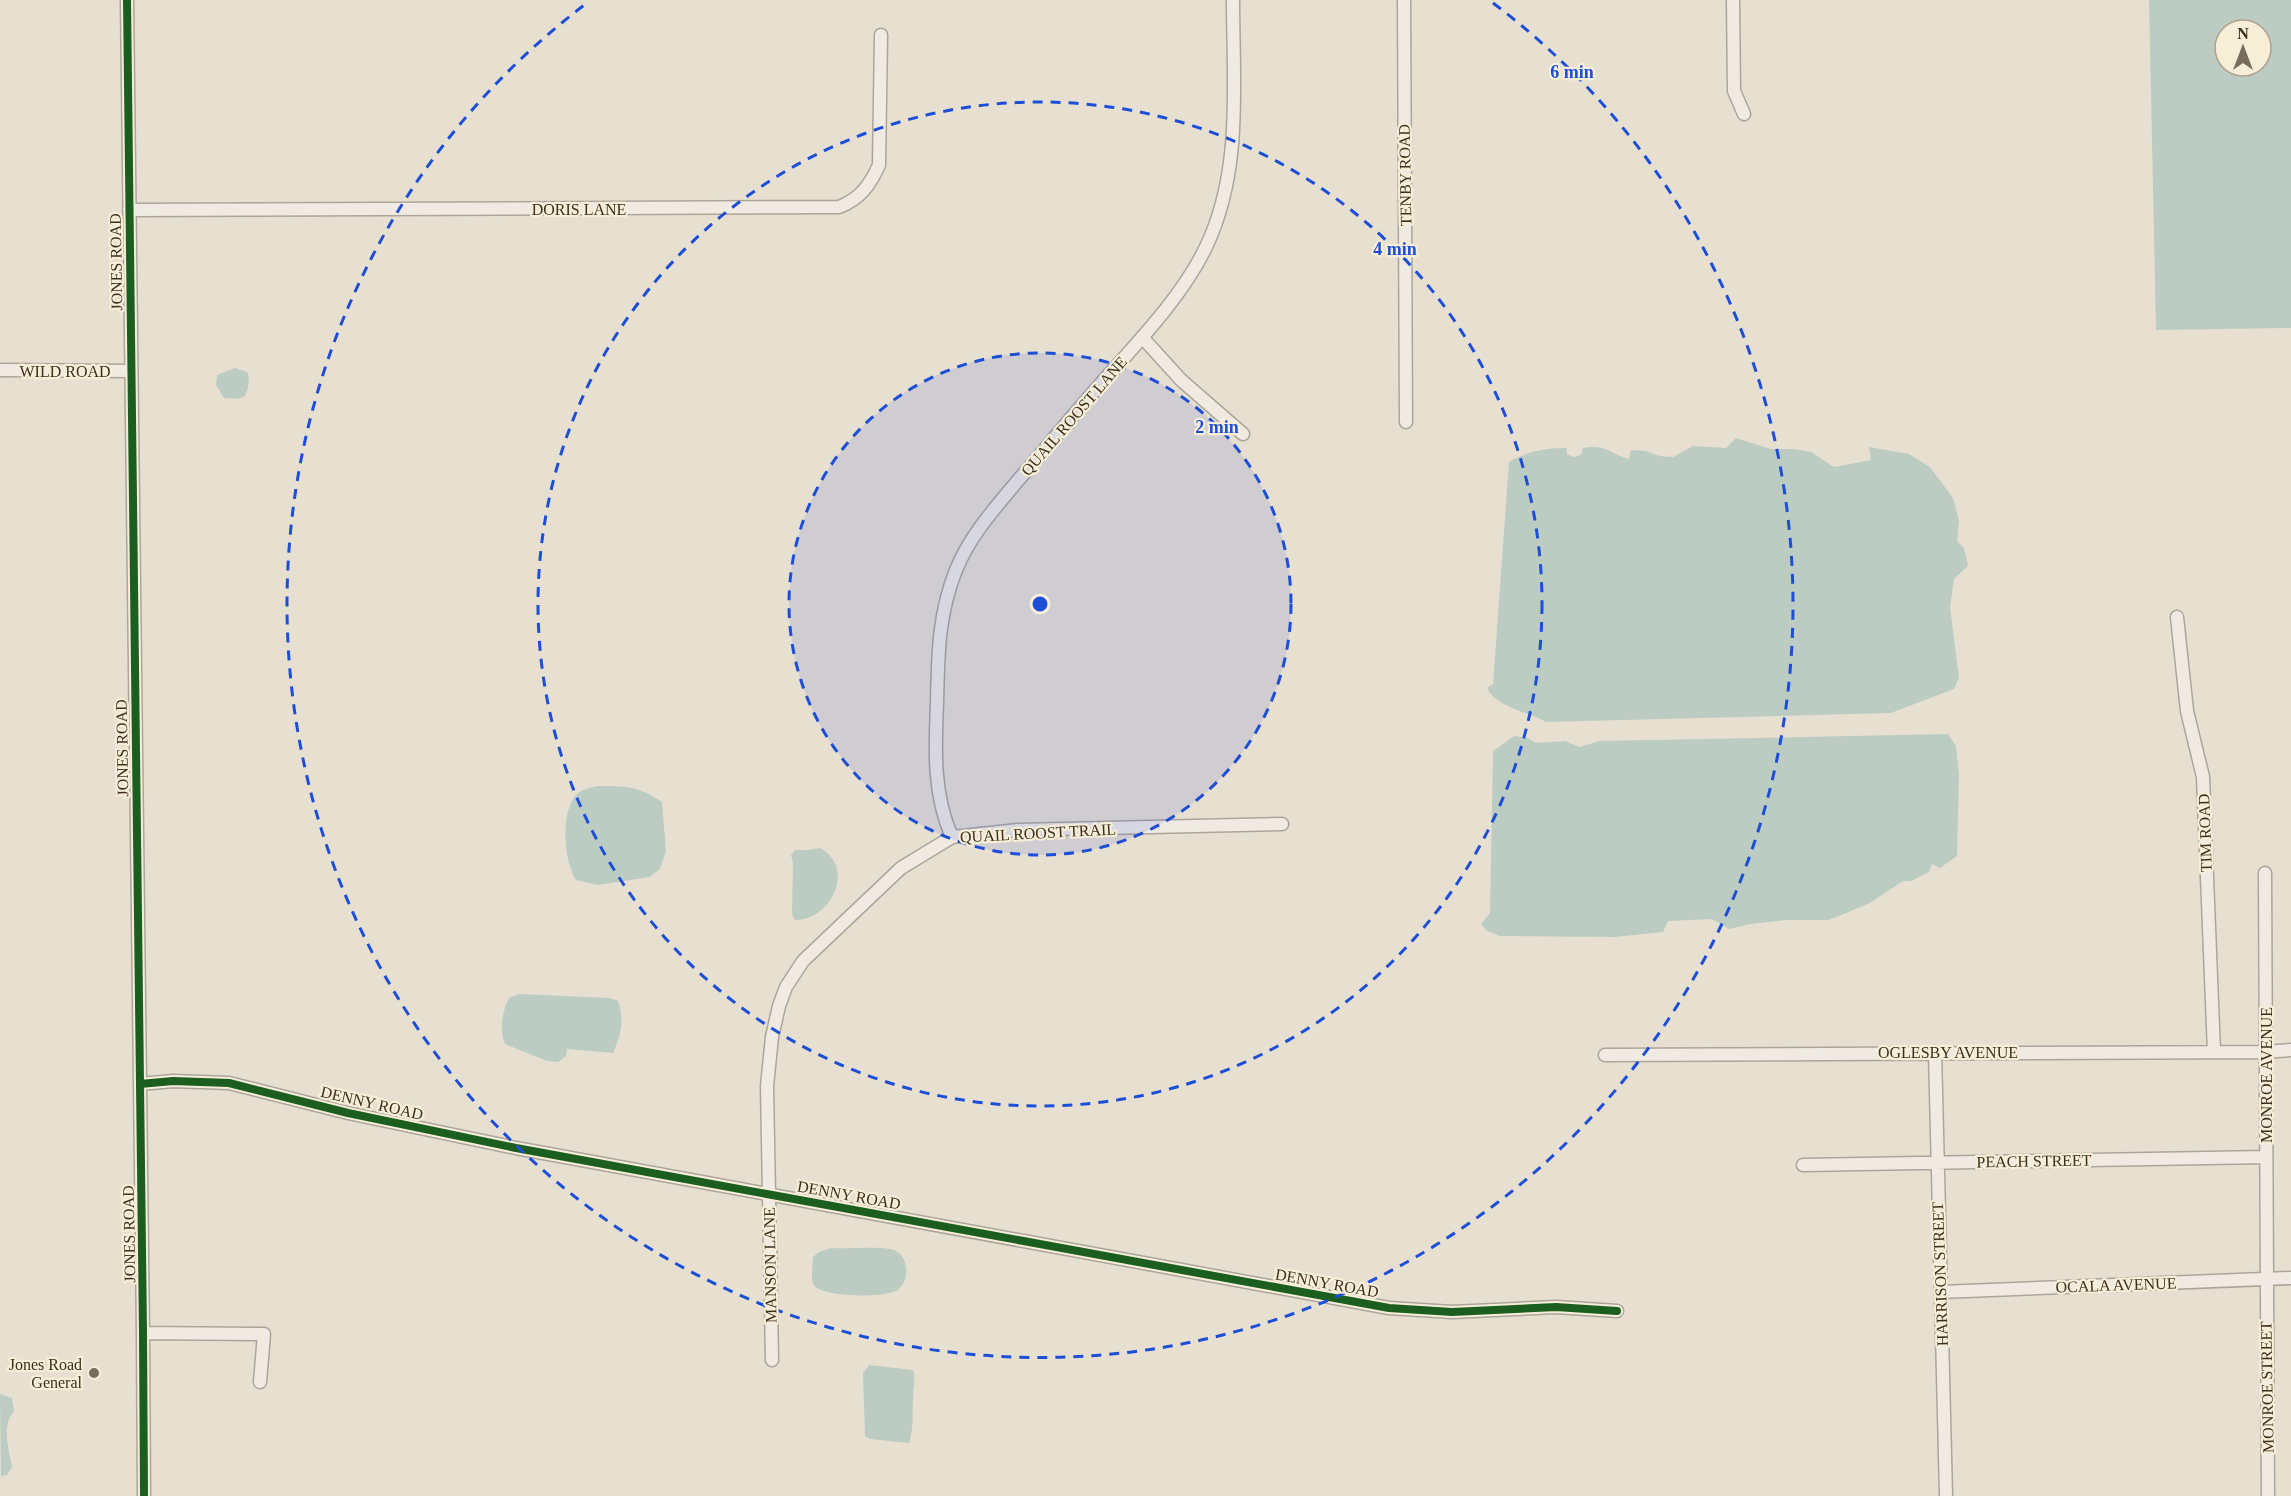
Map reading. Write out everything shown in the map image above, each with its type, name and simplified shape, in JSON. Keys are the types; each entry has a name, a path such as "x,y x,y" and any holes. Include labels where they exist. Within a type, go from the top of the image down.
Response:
{"street":[{"name":"JONES ROAD","path":"127,0 144,1496"},
{"name":"QUAIL ROOST LANE","path":"952,837 939,801 936,721 938,637 944,607 957,568 979,527 1142,338 1196,266 1217,222 1230,174 1233,144 1233,0"},
{"name":"TENBY ROAD","path":"1404,0 1406,422"},
{"path":"1733,0 1734,91 1744,114"},
{"name":"DORIS LANE","path":"129,210 798,209 838,207 861,195 872,181 879,165 881,35"},
{"path":"1142,338 1181,380 1243,434"},
{"name":"WILD ROAD","path":"0,370 130,371"},
{"name":"TIM ROAD","path":"2177,617 2187,711 2203,777 2214,1052"},
{"name":"QUAIL ROOST TRAIL","path":"769,1133 767,1086 771,1039 786,987 803,961 901,868 952,837 1018,830 1282,824"},
{"name":"MONROE AVENUE","path":"2265,873 2266,1278"},
{"name":"OGLESBY AVENUE","path":"1605,1054 2265,1052 2291,1050"},
{"name":"HARRISON STREET","path":"1935,1052 1946,1496"},
{"name":"DENNY ROAD","path":"140,1084 173,1081 229,1083 348,1113 443,1133 1389,1308 1452,1312 1556,1307 1617,1311"},
{"name":"MANSON LANE","path":"769,1133 768,1194 772,1360"},
{"name":"PEACH STREET","path":"1803,1166 2266,1157"},
{"name":"MONROE STREET","path":"2266,1278 2268,1496"},
{"name":"OCALA AVENUE","path":"1941,1292 2291,1278"},
{"path":"143,1333 264,1334 260,1382"}],"shaded area":[{"path":"2149,0 2291,0 2291,328 2156,330"},
{"path":"235,368 247,372 249,381 245,396 238,399 224,398 216,385 217,375"},
{"path":"1736,438 1771,449 1811,452 1834,467 1871,460 1869,447 1909,454 1930,467 1953,498 1959,521 1957,541 1964,548 1968,566 1954,579 1950,607 1959,678 1954,689 1891,713 1546,722 1498,701 1487,688 1493,684 1509,462 1530,453 1552,449 1567,448 1567,454 1573,457 1581,455 1583,448 1591,447 1602,448 1629,459 1631,450 1673,457 1693,446 1726,448"},
{"path":"1948,734 1956,746 1959,776 1957,856 1940,868 1932,864 1929,872 1911,881 1903,881 1870,903 1829,920 1786,920 1729,929 1712,919 1668,921 1663,932 1615,937 1500,936 1487,931 1481,924 1490,913 1493,751 1514,736 1528,738 1536,743 1565,741 1579,747 1600,741"},
{"path":"597,786 631,788 662,802 666,851 660,869 650,877 598,885 576,880 567,850 568,813 576,795 583,790"},
{"path":"820,848 831,857 836,867 838,879 835,891 820,911 808,918 795,920 792,914 793,863 791,855 795,850"},
{"path":"519,994 610,998 618,1001 621,1028 613,1053 567,1049 566,1056 558,1062 547,1061 505,1044 502,1021 505,1009 509,998"},
{"path":"831,1248 877,1248 897,1251 905,1261 905,1280 898,1290 892,1293 855,1295 819,1289 813,1282 813,1257"},
{"path":"869,1365 913,1370 912,1432 909,1443 870,1439 865,1436 863,1373"},
{"path":"0,1394 12,1398 14,1411 7,1430 12,1467 7,1475 1,1476"}],"cycle path":[{"path":"127,0 144,1496"},
{"path":"140,1084 173,1081 229,1083 348,1113 516,1148 1389,1308 1452,1312 1556,1307 1617,1311"}],"place":[{"name":"Jones Road General","path":"94,1373"}]}
